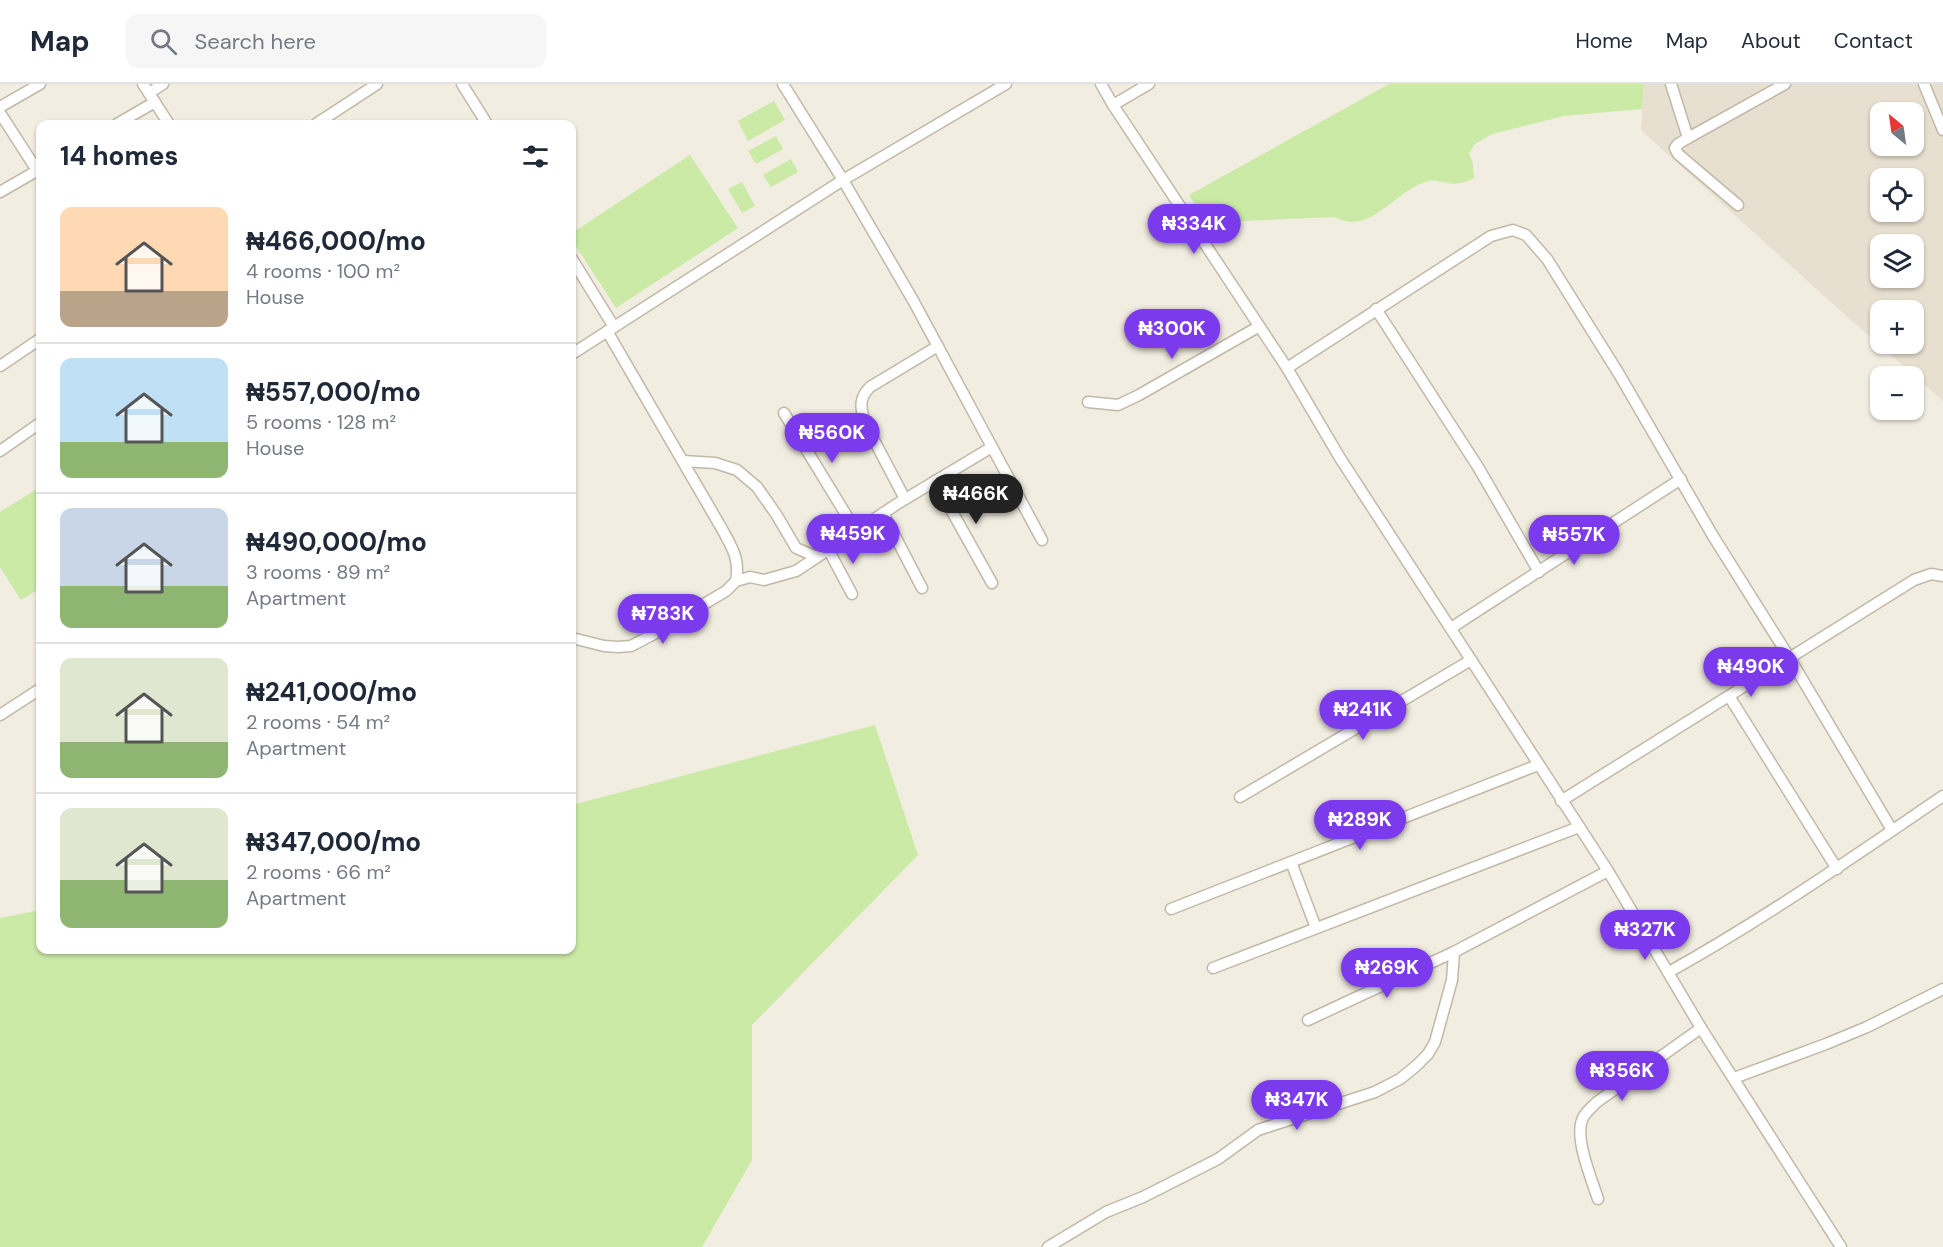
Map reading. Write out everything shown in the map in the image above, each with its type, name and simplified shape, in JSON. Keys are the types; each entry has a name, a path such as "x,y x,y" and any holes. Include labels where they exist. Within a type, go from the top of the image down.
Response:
{"street":[{"path":"0,107 40,84"},
{"path":"121,120 149,93 163,84"},
{"path":"322,120 377,84"},
{"path":"462,84 484,120"},
{"path":"783,84 843,180 938,346 1042,540"},
{"path":"576,351 843,180 1006,84"},
{"path":"1101,84 1287,368 1340,458 1608,872 1701,1028 1840,1247"},
{"path":"1113,105 1149,84"},
{"path":"1671,84 1688,138"},
{"path":"1738,206 1676,152 1676,146 1764,89 1785,84"},
{"path":"1924,84 1943,130"},
{"path":"149,93 166,120"},
{"path":"0,113 36,165"},
{"path":"0,192 36,173"},
{"path":"1287,368 1491,236 1512,230 1526,236 1547,259 1619,374 1892,830"},
{"path":"576,266 737,557 736,581"},
{"path":"1376,309 1478,467 1539,572"},
{"path":"1088,402 1118,405 1258,327"},
{"path":"0,366 36,342"},
{"path":"905,499 865,423 861,410 863,394 870,387 938,346"},
{"path":"784,413 856,531"},
{"path":"0,450 36,426"},
{"path":"576,639 604,646 631,646 726,591 736,581 750,577 765,580 796,571 905,499 992,447"},
{"path":"683,461 715,463 737,470 757,487 796,549 817,557"},
{"path":"1451,628 1681,480"},
{"path":"935,481 992,583"},
{"path":"883,513 922,588"},
{"path":"828,549 852,594"},
{"path":"1561,801 1914,580 1931,574 1943,576"},
{"path":"1240,797 1471,660"},
{"path":"0,715 36,692"},
{"path":"1729,696 1837,869"},
{"path":"1171,909 1538,765"},
{"path":"1668,972 1727,940 1837,869 1943,796"},
{"path":"1213,968 1579,827"},
{"path":"1291,862 1316,928"},
{"path":"1308,1020 1454,952 1608,872"},
{"path":"1048,1247 1106,1212 1143,1197 1218,1159 1258,1130 1356,1099 1400,1079 1428,1054 1435,1042 1452,980 1454,952"},
{"path":"1734,1078 1857,1032 1943,989"},
{"path":"1598,1199 1582,1148 1580,1128 1583,1116 1597,1102 1701,1028"}],"shaded area":[{"path":"1644,84 1943,84 1943,401 1924,384 1924,366 1903,366 1890,354 1924,354 1924,300 1870,300 1870,337 1641,130"}],"green space":[{"path":"1389,84 1644,84 1642,109 1564,116 1492,134 1475,144 1469,153 1474,178 1458,183 1429,181 1419,184 1381,211 1362,220 1349,222 1334,217 1219,222 1205,220 1189,195"},
{"path":"774,101 785,120 748,141 738,121"},
{"path":"776,136 783,149 756,164 748,151"},
{"path":"690,155 738,228 616,308 576,246 576,230"},
{"path":"791,159 798,172 771,187 763,175"},
{"path":"742,182 755,206 742,213 728,189"},
{"path":"36,490 36,591 21,600 0,567 0,512"},
{"path":"875,725 918,855 752,1025 752,1160 702,1247 0,1247 0,918 36,911 36,954 576,954 576,804"}]}
